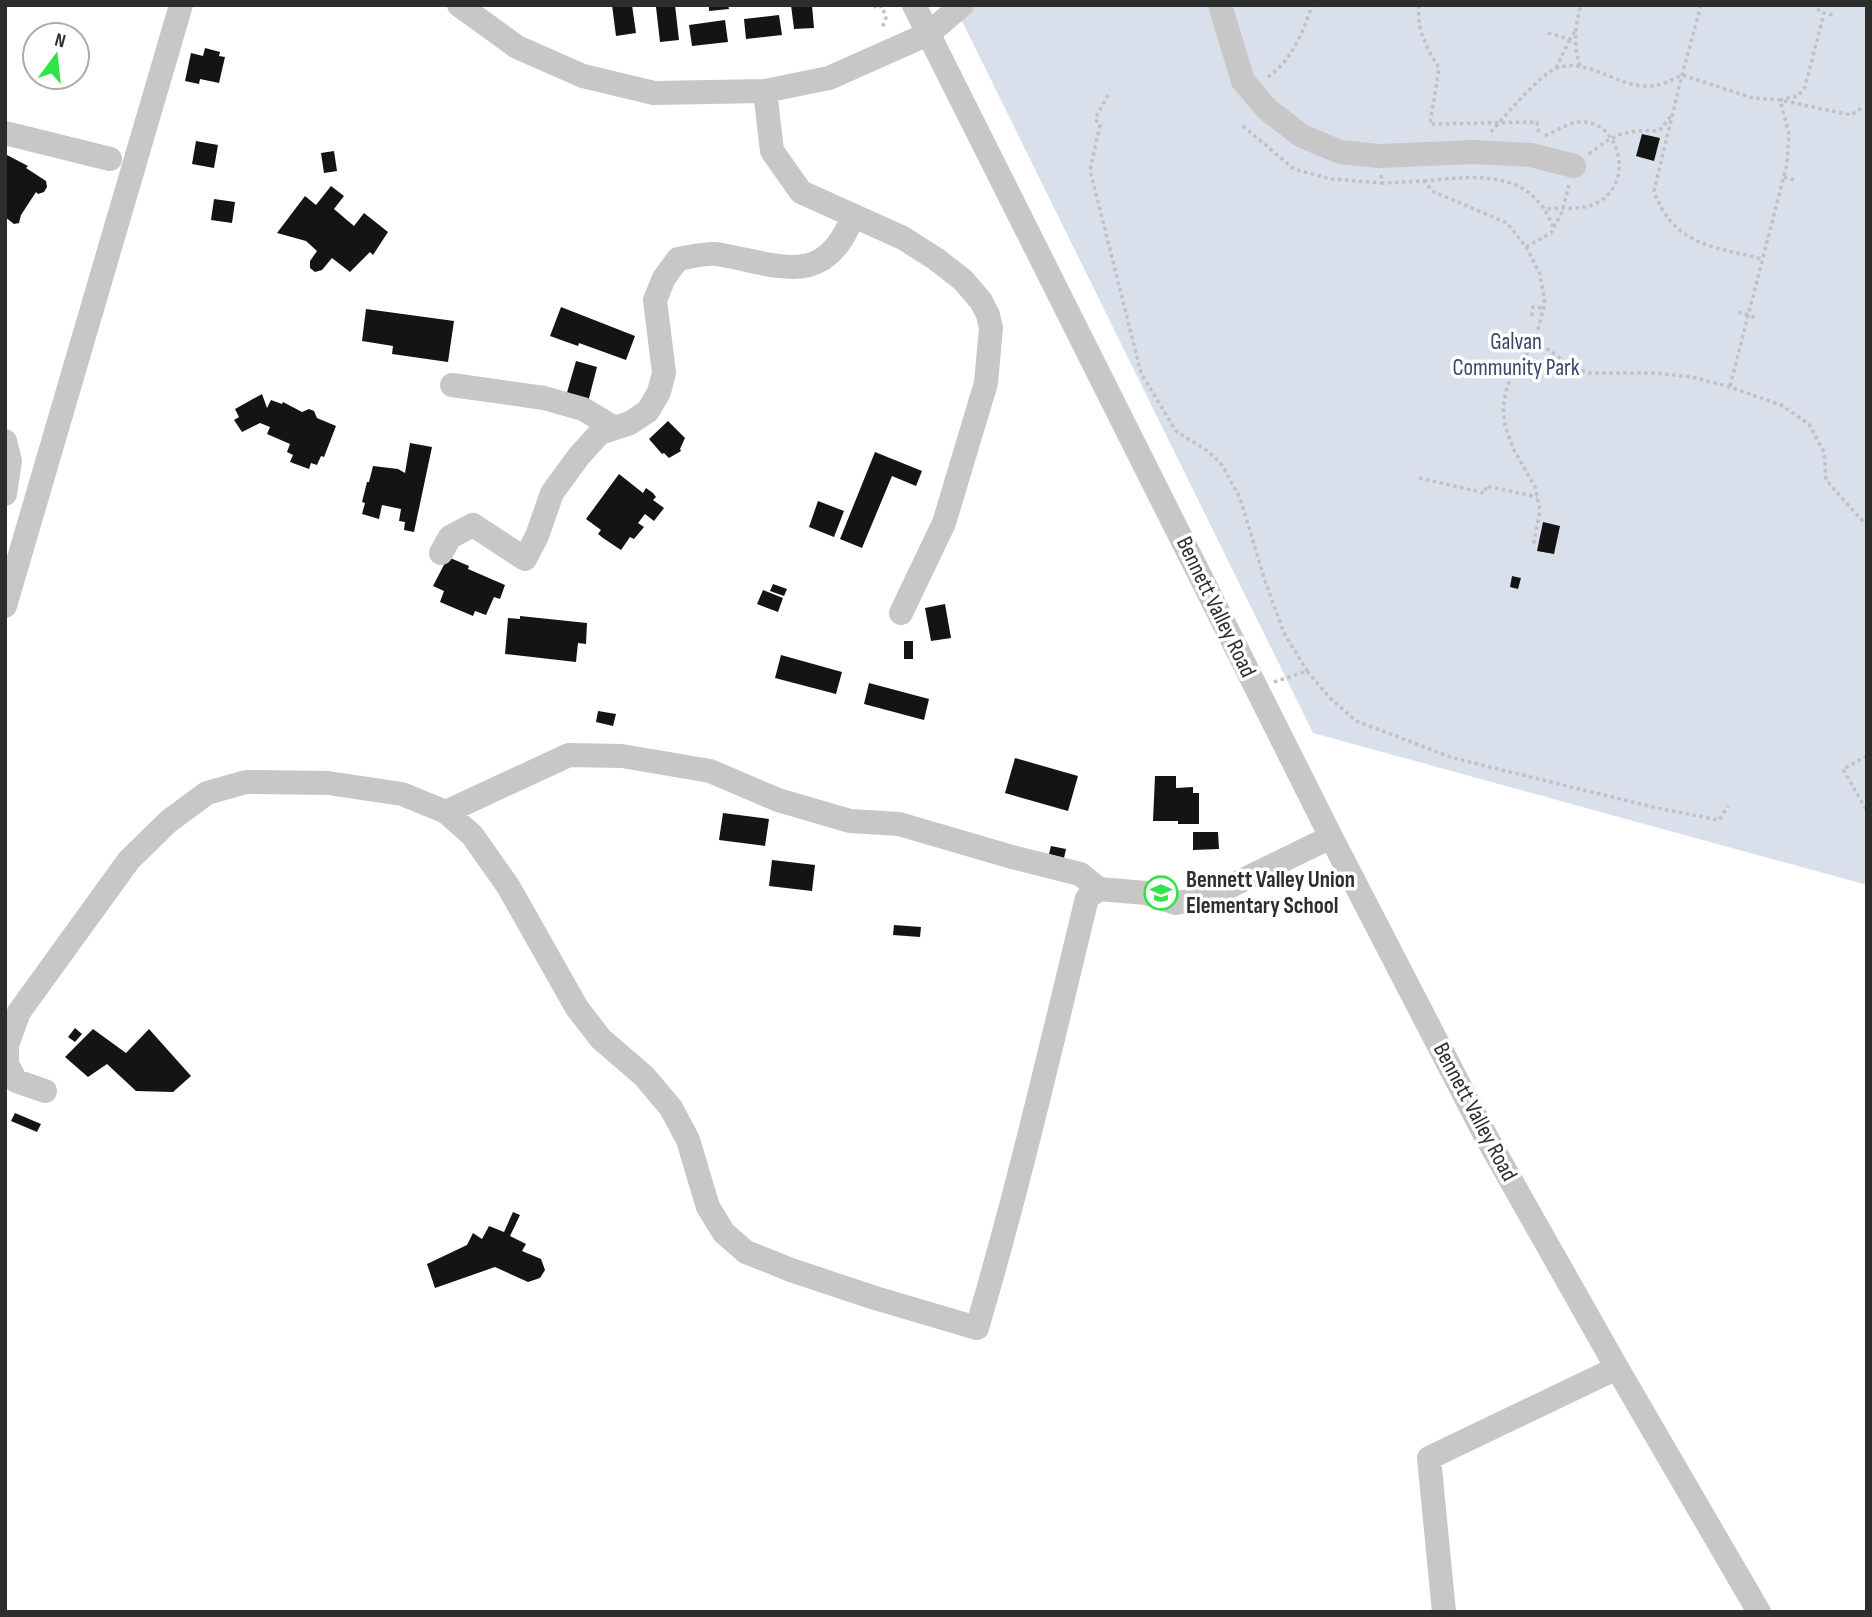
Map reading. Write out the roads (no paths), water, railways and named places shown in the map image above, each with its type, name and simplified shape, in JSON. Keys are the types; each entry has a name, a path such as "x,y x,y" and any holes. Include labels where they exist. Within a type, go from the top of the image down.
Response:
{"street":[{"path":"5,606 181,5"},
{"path":"459,5 517,47 583,76 654,93 765,91 829,78 891,53 928,34 962,5"},
{"name":"Bennett Valley Road","path":"914,5 1331,837 1483,1130 1759,1612"},
{"path":"1220,5 1243,81 1268,110 1302,136 1339,152 1379,156 1474,152 1531,155 1574,166"},
{"path":"765,91 772,151 801,192 903,238 936,259 963,280 981,301 990,328 986,383 944,523 901,612"},
{"path":"5,133 110,159"},
{"path":"441,553 450,537 473,525 525,559 537,536 552,493 579,456 600,433 631,423 648,411 659,392 664,373 655,300 664,278 678,259 713,254 775,267 803,268 828,256 846,234 853,216"},
{"path":"452,385 544,398 583,409 615,428"},
{"path":"5,440 10,461 5,494"},
{"path":"446,812 569,755 622,756 710,771 778,800 850,821 899,824 1080,874 1099,889 1146,893 1175,903 1206,898 1331,837"},
{"path":"45,1091 16,1081 7,1064 7,1045 19,1012 129,860 169,821 207,793 246,782 328,783 402,794 446,812 472,835 508,886 577,1008 601,1039 644,1076 671,1108 688,1140 708,1207 724,1233 746,1252 791,1270 977,1328 1018,1184 1087,898 1099,889"},
{"path":"1444,1612 1429,1458 1617,1368"}],"place":[{"name":"Bennett Valley Union Elementary School","path":"1161,893"}],"park label":[{"name":"Galvan Community Park","path":"1516,355"}]}
